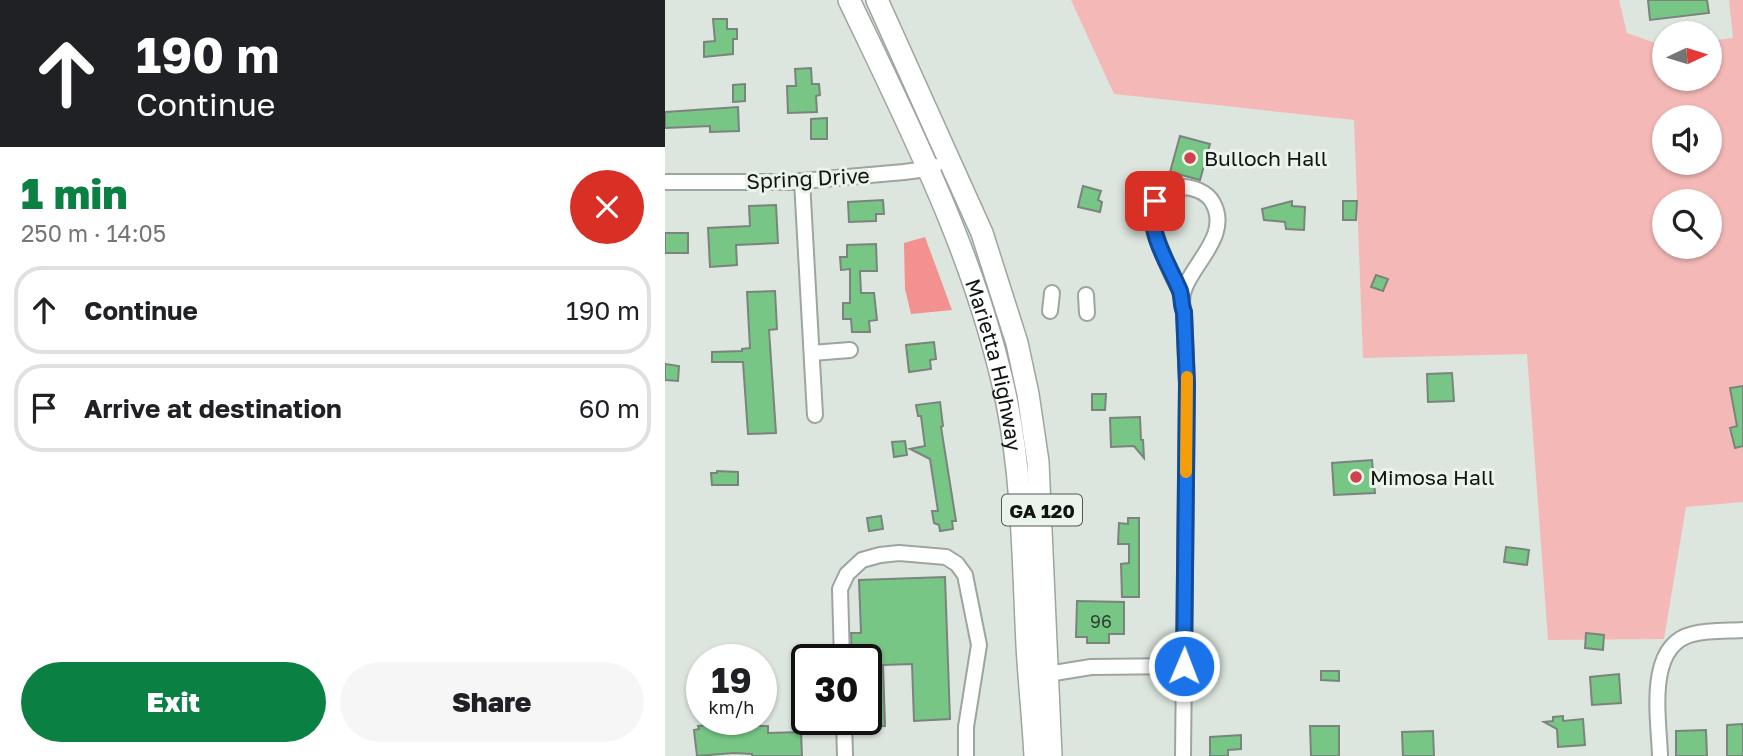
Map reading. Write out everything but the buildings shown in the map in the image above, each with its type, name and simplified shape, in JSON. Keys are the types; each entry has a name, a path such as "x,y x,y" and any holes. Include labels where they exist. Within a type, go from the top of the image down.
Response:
{"highway":[{"name":"Marietta Highway","path":"849,0 958,240 983,307 999,368 1011,427 1020,499 1035,756"},
{"name":"Marietta Highway","path":"877,0 995,269 1012,325 1028,394 1041,495 1051,756"}],"street":[{"name":"Spring Drive","path":"665,182 802,181 927,169 949,160"},
{"path":"802,181 815,415"},
{"path":"1181,293 1206,254 1216,232 1216,212 1213,202 1201,191 1174,187 1163,192 1155,201 1151,212 1170,272 1181,293 1184,312 1187,384 1183,756"},
{"path":"1050,311 1052,293"},
{"path":"1086,295 1087,313"},
{"path":"812,353 850,350"},
{"path":"842,644 840,589 847,574 862,560 899,553 946,557 957,564 965,575 979,645 966,727 966,756"},
{"path":"1660,756 1660,664 1673,644 1691,634 1743,630"},
{"path":"1048,674 1091,667 1184,666"},
{"path":"844,735 845,756"}],"shaded area":[{"path":"1071,0 1619,0 1627,33 1652,42 1652,91 1722,91 1722,39 1733,38 1729,0 1743,0 1743,502 1686,507 1664,639 1548,640 1527,354 1363,358 1354,120 1114,94"},
{"path":"925,237 952,310 911,314 905,289 904,243"}],"slow traffic":[{"path":"1186,472 1187,377"}],"place":[{"name":"Bulloch Hall","path":"1190,158"},
{"name":"Mimosa Hall","path":"1356,477"}],"route":[{"path":"1155,201 1151,212 1154,226 1170,272 1181,293 1184,312 1187,415 1184,666"}]}
